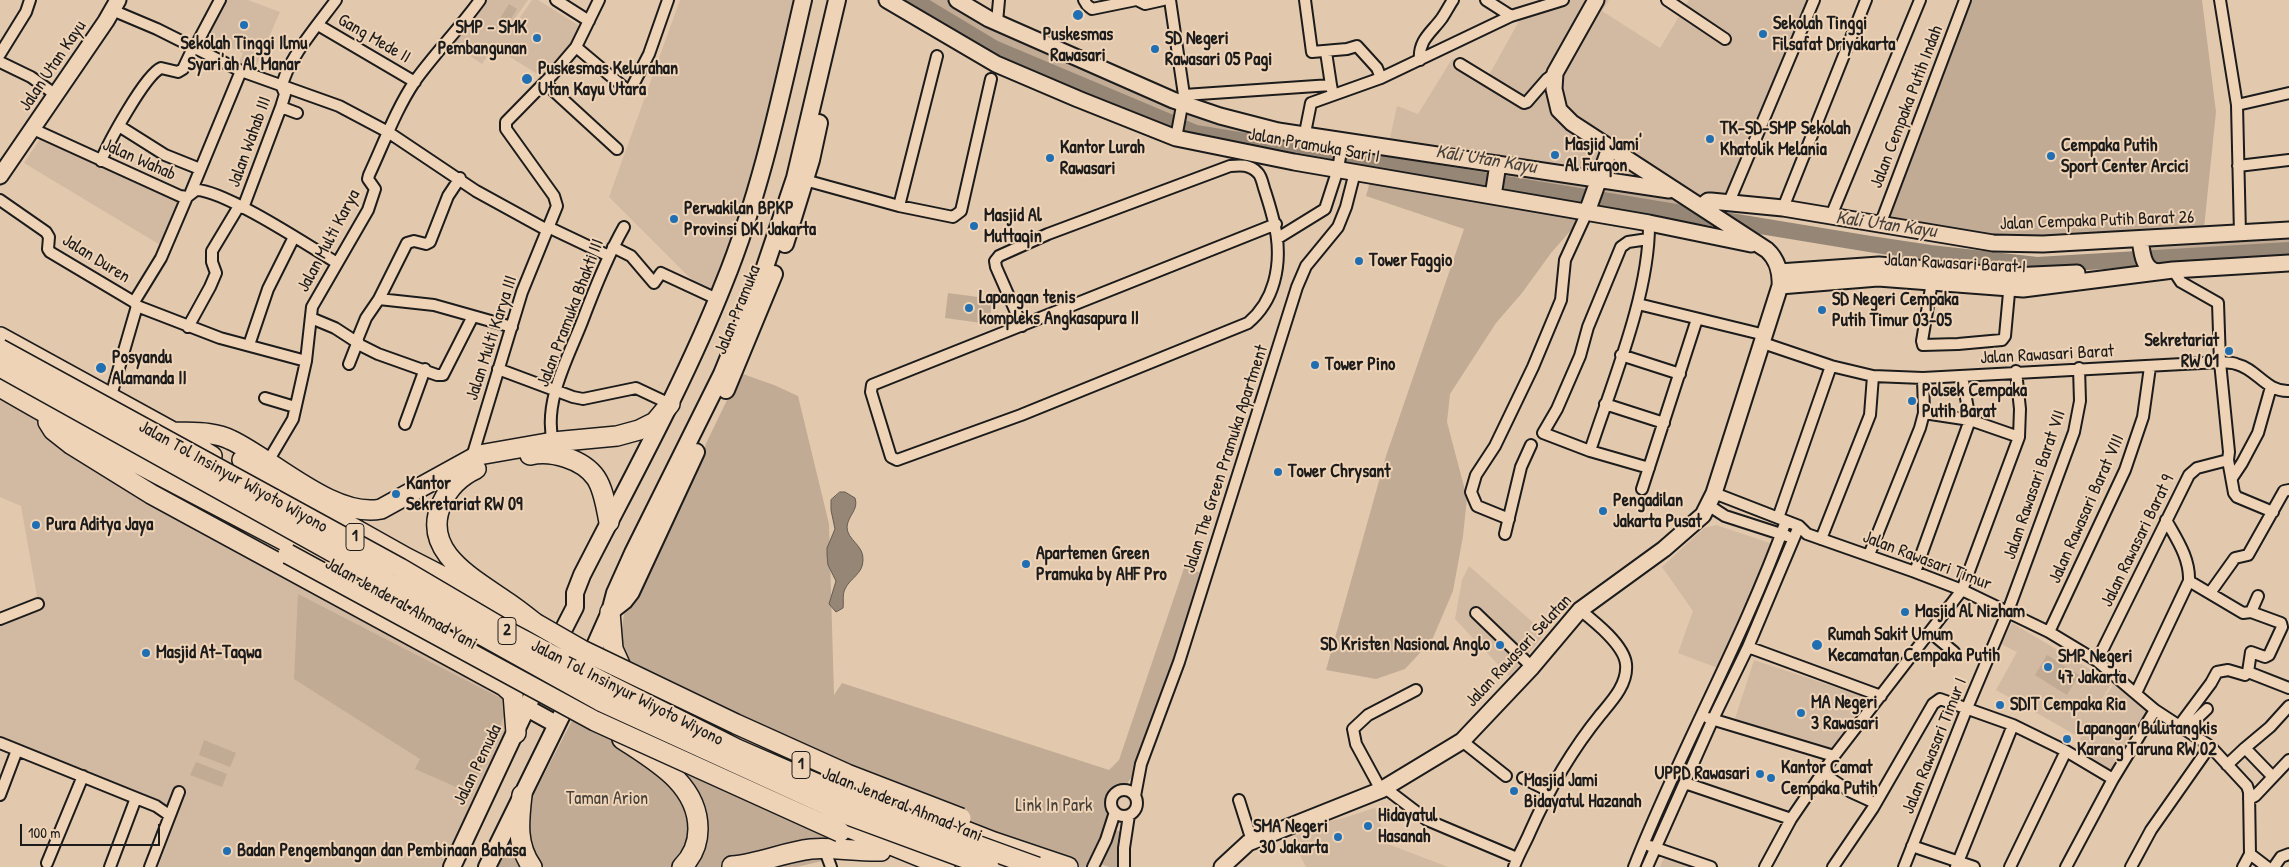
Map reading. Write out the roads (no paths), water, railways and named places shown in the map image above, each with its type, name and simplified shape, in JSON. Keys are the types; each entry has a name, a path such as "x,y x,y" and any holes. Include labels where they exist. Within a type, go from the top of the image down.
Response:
{"highway":[{"name":"Jalan Jenderal Ahmad Yani","path":"0,337 178,435 269,490 630,684 732,734 838,781 1068,867"},
{"name":"Jalan Tol Insinyur Wiyoto Wiyono","path":"0,349 400,568 512,634 650,706 737,749 866,805 1037,867"},
{"name":"Jalan Tol Insinyur Wiyoto Wiyono","path":"0,367 600,701 851,816 989,867"},
{"name":"Jalan Jenderal Ahmad Yani","path":"0,387 39,410 366,584 539,680 702,764 853,830 945,867"},
{"path":"535,623 456,566 448,556 436,522 446,494 459,479 478,463 479,455 552,439 617,436 639,430 654,422 666,409"},
{"path":"39,410 53,430 108,469 504,686 513,694 516,732"},
{"path":"84,434 92,443 127,464 288,554 595,720 881,851 925,867"},
{"path":"178,435 211,434 230,440 268,472 407,558 535,623 582,650 736,724 847,774 961,818 1001,843"},
{"path":"268,472 330,499 355,508 372,511 381,509 478,463 539,453 561,456 582,464 596,478 605,501 609,522"},
{"path":"610,612 613,649 630,684"},
{"path":"595,720 667,770 684,787 698,817 698,834 694,853 682,867"},
{"path":"522,795 518,830 521,846 532,867"},
{"path":"731,867 745,858 804,839 848,836"},
{"path":"731,867 747,865 793,852 828,858 881,851"}],"main road":[{"name":"Jalan Pramuka","path":"575,607 575,593 578,583 666,409 717,299 751,206 773,129 803,0"},
{"name":"Jalan Pramuka","path":"539,680 555,645 575,607 588,588 686,393 730,293 754,230 785,122 814,0"},
{"name":"Jalan Pramuka","path":"610,612 624,601 631,592 737,366 765,299 792,223 837,0"},
{"name":"Jalan Pramuka","path":"571,696 610,612 615,593 633,553 722,374 762,276 800,179 846,0"},
{"path":"751,206 754,230"},
{"path":"722,374 737,366"},
{"path":"666,409 686,393"},
{"name":"Jalan Pemuda","path":"452,867 539,680"},
{"path":"486,867 571,696"},
{"path":"527,708 556,724"}],"street":[{"path":"0,54 26,12 30,0"},
{"path":"101,161 109,142 153,74 161,68 178,72 183,69 220,0"},
{"path":"282,87 286,75 300,49 336,0"},
{"name":"Jalan Multi Karya","path":"268,472 290,426 306,361 314,303 368,210 375,189 368,179 369,175 394,115 415,82 480,0"},
{"path":"556,0 589,21"},
{"path":"599,0 576,48 545,83 616,149"},
{"path":"576,48 626,89 631,88 649,54 668,0"},
{"name":"Jalan Pramuka Sari I","path":"887,0 996,64 1078,100 1176,136 1263,156 1338,165 1355,172 1588,210 1762,246"},
{"name":"Jalan Pramuka Sari I","path":"957,0 997,22 1188,102 1278,131 1305,133 1342,143 1498,166 1597,184 1676,190"},
{"path":"997,22 999,0"},
{"path":"1084,0 1092,9 1136,0 1145,4 1163,0"},
{"path":"1170,0 1188,102 1176,136"},
{"path":"1305,0 1312,52 1326,52 1357,46 1377,68 1381,78"},
{"path":"1420,60 1424,39 1442,18 1453,0"},
{"path":"1486,0 1511,16"},
{"path":"1188,102 1332,90 1381,78 1511,16 1563,0"},
{"path":"1596,0 1555,73 1554,89 1559,110 1572,123 1762,246 1771,254 1780,279 1764,339 1709,504 1725,516 1781,534 1795,538 1807,534"},
{"path":"1667,0 1725,39"},
{"path":"1729,202 1814,0"},
{"path":"1783,208 1866,0"},
{"path":"1831,216 1920,0"},
{"name":"Jalan Cempaka Putih Indah","path":"1880,225 1965,0"},
{"path":"2220,0 2237,105 2240,234"},
{"path":"115,5 157,29 241,71 339,106 388,132 460,178 476,191 547,228 611,252 631,256 654,283 661,274 717,299"},
{"name":"Jalan Utan Kayu","path":"0,176 115,5"},
{"name":"Gang Mede II","path":"318,25 415,82"},
{"path":"1326,52 1332,90"},
{"path":"899,206 937,56"},
{"path":"0,62 30,77 56,95"},
{"path":"1460,64 1524,103 1527,102 1547,78 1555,73"},
{"path":"136,304 189,195 241,71"},
{"path":"800,179 899,206 953,217 961,210 991,79"},
{"name":"Jalan Multi Karya III","path":"478,463 498,369 522,292 557,206 556,200 506,129 506,122 509,116 545,83"},
{"name":"Jalan Wahab III","path":"188,327 216,273 212,262 212,251 241,207 281,107 285,94 282,87"},
{"path":"1305,133 1311,103 1332,90"},
{"path":"2237,105 2289,93"},
{"path":"281,107 297,113"},
{"path":"119,126 165,155 200,169"},
{"name":"Jalan Wahab","path":"33,129 180,196 189,195 196,190 205,190 241,207 337,263"},
{"path":"1278,238 1326,209 1342,143"},
{"path":"1509,519 1477,506 1471,492 1472,486 1476,475 1495,446 1556,314 1561,300 1565,260 1588,210 1610,148"},
{"path":"2238,166 2289,160"},
{"path":"1022,326 996,267 995,261 999,256 1048,234 1230,166 1249,166 1259,174 1276,224 1278,238 1276,266 1270,294 1262,312 1248,323 1021,415 897,460 891,457 870,392 872,385 1022,326 1276,224"},
{"path":"1494,194 1498,166"},
{"name":"Jalan The Green Pramuka Apartment","path":"1135,796 1141,764 1178,662 1297,287 1306,266 1338,228 1346,207 1355,172"},
{"path":"349,364 366,318 379,299 408,243 414,241 426,244 430,242 448,196 460,178"},
{"name":"Jalan Duren","path":"0,200 46,232 49,237 48,249 50,252 136,304 188,327 306,361"},
{"name":"Jalan Cempaka Putih Barat 26","path":"1709,211 1708,201 1729,202 1783,208 1993,243 2030,245 2141,242 2289,230"},
{"path":"1590,451 1638,304 1648,239 1648,222"},
{"name":"Jalan Pramuka Bhakti III","path":"552,439 551,424 557,391 568,354 611,252 624,227"},
{"path":"249,345 268,289 294,237"},
{"path":"1648,239 1628,242 1621,247 1595,307 1580,356 1557,410 1544,430 1546,436 1649,468"},
{"path":"2141,242 2156,268 2218,303 2220,362 2229,452 2228,460 2235,496 2272,512"},
{"name":"Jalan Rawasari Barat I","path":"1780,279 1879,265 1933,276 2010,282 2079,278 2156,268 2289,264"},
{"path":"1933,276 1922,341 1924,344 1958,344 2002,340 2005,336 2010,282"},
{"path":"379,299 434,305 512,327"},
{"name":"Jalan Duren","path":"110,398 136,304"},
{"name":"Jalan Rawasari Barat","path":"1638,304 1764,339 1831,366 1873,376 1923,378 2016,371 2150,367 2220,362 2237,364 2271,387"},
{"path":"311,318 335,328 355,341 358,340 365,348 437,375 445,374 473,316"},
{"path":"1642,489 1697,319"},
{"path":"1621,355 1680,374"},
{"path":"1634,867 1700,715 1737,641 1781,534 1782,520 1831,366"},
{"name":"Jalan Rawasari Barat VIII","path":"2049,632 2125,470 2143,417 2150,367"},
{"name":"Jalan Rawasari Barat VII","path":"2008,611 2074,432 2080,401 2079,368"},
{"path":"498,369 537,385 583,399 636,388 666,409"},
{"path":"405,424 425,370"},
{"path":"1765,867 1791,819 1834,756 1962,590 2019,436 2020,409 2016,371"},
{"path":"1821,539 1870,415 1873,376"},
{"path":"1915,572 1970,420 1962,376"},
{"path":"1869,555 1924,414 1923,378"},
{"path":"2232,478 2258,434 2271,387 2280,391 2289,391"},
{"path":"265,398 295,407"},
{"path":"1605,404 1664,423"},
{"path":"1924,414 1970,420 2019,436"},
{"path":"1505,534 1521,467 1531,446"},
{"name":"Jalan Rawasari Barat 9","path":"2097,661 2192,470 2228,460"},
{"path":"2210,593 2235,558 2248,556 2284,491 2289,490"},
{"name":"Jalan Rawasari Timur","path":"1709,504 1782,520 1800,526 1807,534 1962,590 2049,632 2097,661 2155,710 2210,746 2246,786 2249,799"},
{"name":"Jalan Rawasari Selatan","path":"1222,867 1252,841 1342,807 1383,789 1462,741 1532,666 1580,610 1664,549 1709,504"},
{"path":"2136,692 2189,581 2189,570 2185,556 2166,520"},
{"path":"1648,867 1713,719 1748,647 1800,526"},
{"path":"2189,581 2243,613 2251,612 2283,625 2269,655 2265,657 2251,652 2248,672"},
{"path":"2251,612 2258,596"},
{"path":"0,619 38,604"},
{"path":"1416,690 1368,716 1353,729 1356,744 1383,789 1427,820 1516,862 1549,791 1578,742 1611,701 1625,678 1626,665 1620,649 1580,610"},
{"name":"Jalan Rawasari Timur I","path":"1904,867 2008,611"},
{"path":"1476,613 1532,666"},
{"path":"1930,632 1954,652"},
{"path":"1748,647 1881,696"},
{"path":"2182,728 2217,672 2228,670 2245,675 2248,672 2289,688"},
{"path":"1833,867 1875,803 1933,704 1942,698 2013,724 2066,751 2113,779"},
{"path":"2227,766 2270,727 2289,706"},
{"path":"2182,728 2207,709"},
{"path":"2066,867 2113,779 2155,710"},
{"path":"1700,715 1834,756"},
{"path":"1957,864 2013,724"},
{"path":"1462,741 1506,776"},
{"path":"0,743 156,806 169,815"},
{"path":"2131,867 2151,830 2210,746"},
{"path":"2246,748 2273,777"},
{"path":"0,795 18,750"},
{"path":"2010,867 2066,751"},
{"path":"2243,867 2250,854 2249,799 2255,796 2289,760"},
{"name":"Jalan The Green Pramuka Apartment","path":"1126,790 1141,764"},
{"path":"1822,773 1852,792 1875,803"},
{"path":"47,863 84,776"},
{"path":"1523,778 1549,791"},
{"path":"1685,783 1791,819"},
{"path":"1124,867 1124,848 1129,816 1137,807 1135,796 1126,790 1115,794 1112,799 1112,805 1115,812 1123,816 1129,816"},
{"path":"150,867 179,792"},
{"path":"110,867 136,798"},
{"path":"1239,800 1252,841"},
{"path":"1093,867 1106,840 1115,812"},
{"path":"1643,844 1711,867"},
{"path":"1912,846 1957,864 1974,867"},
{"path":"2250,854 2268,867"},
{"path":"2274,867 2281,857 2289,854"}],"waterway":[{"name":"Kali Utan Kayu","path":"914,0 994,48 1196,133 1870,244 2037,265 2289,250"}],"place":[{"name":"Puskesmas Rawasari","path":"1078,15"},
{"name":"Sekolah Tinggi Ilmu Syari'ah Al Manar","path":"244,25"},
{"name":"Sekolah Tinggi Filsafat Driyakarta","path":"1763,34"},
{"name":"SMP - SMK Pembangunan","path":"537,38"},
{"name":"SD Negeri Rawasari 05 Pagi","path":"1155,49"},
{"name":"Puskesmas Kelurahan Utan Kayu Utara","path":"527,79"},
{"name":"TK-SD-SMP Sekolah Khatolik Melania","path":"1710,139"},
{"name":"Masjid Jami' Al Furqon","path":"1555,155"},
{"name":"Cempaka Putih Sport Center Arcici","path":"2051,156"},
{"name":"Kantor Lurah Rawasari","path":"1050,158"},
{"name":"Perwakilan BPKP Provinsi DKI Jakarta","path":"674,219"},
{"name":"Masjid Al Muttaqin","path":"974,226"},
{"name":"Tower Faggio","path":"1359,261"},
{"name":"Lapangan tenis kompleks Angkasapura II","path":"969,308"},
{"name":"SD Negeri Cempaka Putih Timur 03-05","path":"1822,310"},
{"name":"Sekretariat RW 01","path":"2229,351"},
{"name":"Tower Pino","path":"1315,365"},
{"name":"Posyandu Alamanda II","path":"101,368"},
{"name":"Polsek Cempaka Putih Barat","path":"1912,401"},
{"name":"Tower Chrysant","path":"1278,472"},
{"name":"Kantor Sekretariat RW 09","path":"396,494"},
{"name":"Pengadilan Jakarta Pusat","path":"1603,511"},
{"name":"Pura Aditya Jaya","path":"36,525"},
{"name":"Apartemen Green Pramuka by AHF Pro","path":"1026,564"},
{"name":"Masjid Al Nizham","path":"1905,612"},
{"name":"SD Kristen Nasional Anglo","path":"1500,645"},
{"name":"Rumah Sakit Umum Kecamatan Cempaka Putih","path":"1817,645"},
{"name":"Masjid At-Taqwa","path":"146,653"},
{"name":"SMP Negeri 47 Jakarta","path":"2048,667"},
{"name":"SDIT Cempaka Ria","path":"2000,705"},
{"name":"MA Negeri 3 Rawasari","path":"1801,713"},
{"name":"Lapangan Bulutangkis Karang Taruna RW 02","path":"2067,739"},
{"name":"UPPD Rawasari","path":"1760,774"},
{"name":"Kantor Camat Cempaka Putih","path":"1771,778"},
{"name":"Masjid Jami Bidayatul Hazanah","path":"1514,791"},
{"name":"Hidayatul Hasanah","path":"1368,826"},
{"name":"SMA Negeri 30 Jakarta","path":"1338,837"},
{"name":"Badan Pengembangan dan Pembinaan Bahasa","path":"227,851"}],"park label":[{"name":"Taman Arion","path":"607,799"},
{"name":"Link In Park","path":"1054,806"}]}
